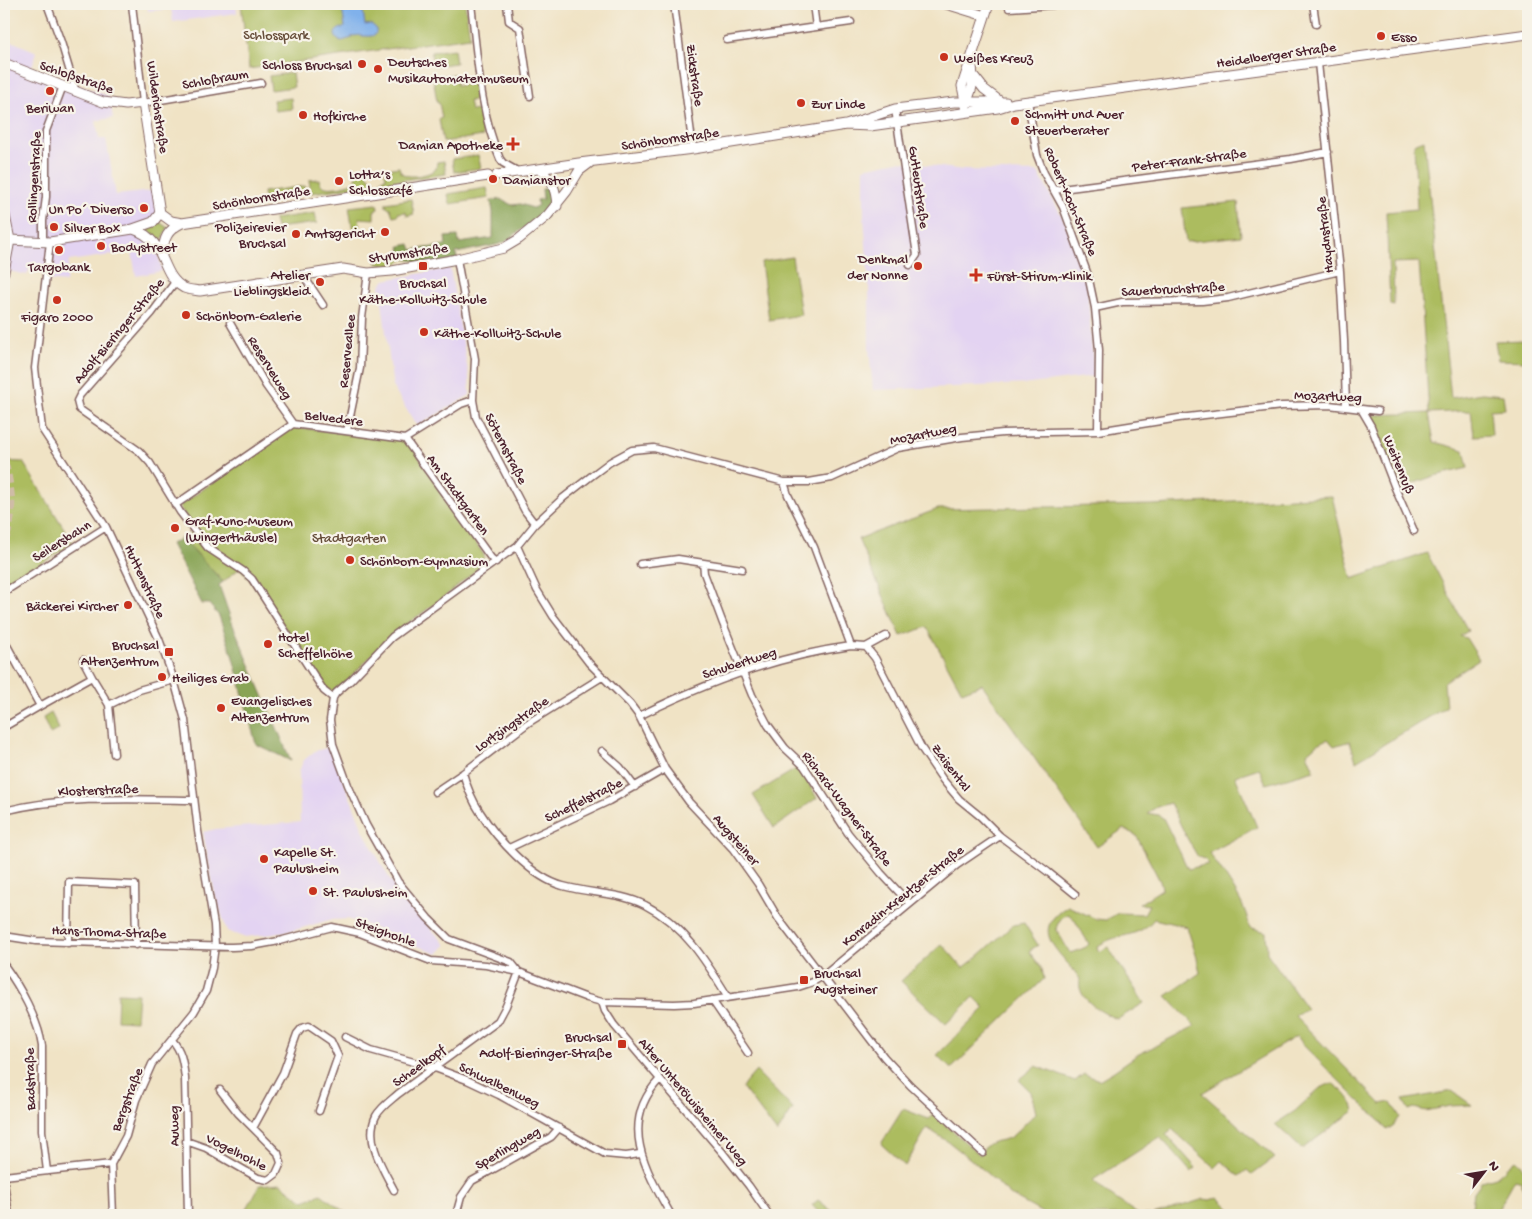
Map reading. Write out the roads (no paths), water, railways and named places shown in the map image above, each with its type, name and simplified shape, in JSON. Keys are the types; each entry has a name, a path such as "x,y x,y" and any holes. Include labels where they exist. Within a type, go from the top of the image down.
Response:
{"main road":[{"path":"946,4 985,16"},
{"path":"958,7 971,4"},
{"path":"966,112 966,102 962,86 989,4"},
{"name":"Heidelberger Straße","path":"1014,103 1528,34"},
{"path":"966,102 972,90 973,74 971,60"},
{"name":"Schloßstraße","path":"4,63 103,102 126,105 143,103"},
{"path":"973,74 988,94 1001,102"},
{"name":"Schönbornstraße","path":"182,223 846,125 896,109 966,102 1014,103"},
{"name":"Wilderichstraße","path":"143,103 160,214"},
{"name":"Schönbornstraße","path":"846,125 870,126 998,108 1014,103"},
{"name":"Styrumstraße","path":"175,282 185,288 200,291 343,269 368,273 392,271 504,248 533,229 547,216 557,206 579,171 591,162"},
{"path":"539,169 552,183 557,206"},
{"path":"4,210 7,240 4,272"},
{"path":"7,240 47,242 133,229 148,225 159,217 160,214 171,221 182,223"},
{"path":"162,254 164,238 169,231 182,223"},
{"path":"133,229 141,231 151,239 162,254 175,282"}],"street":[{"path":"47,4 76,92"},
{"name":"Wilderichstraße","path":"132,4 143,103"},
{"path":"470,4 486,113 498,154 503,163 520,173"},
{"path":"506,4 509,22 520,28 530,96"},
{"name":"Zickstraße","path":"674,4 693,149"},
{"path":"813,4 816,27"},
{"path":"1009,8 1054,4"},
{"path":"1313,4 1316,24"},
{"path":"727,40 851,22"},
{"name":"Haydnstraße","path":"1318,63 1340,271 1346,406"},
{"name":"Schloßraum","path":"143,103 261,83"},
{"name":"Rollingenstraße","path":"47,242 46,131 63,86"},
{"name":"Robert-Koch-Straße","path":"1028,101 1037,155 1044,173 1063,207 1084,260 1095,308 1099,350 1098,430"},
{"name":"Gutleutstraße","path":"896,109 917,255 910,265"},
{"name":"Peter-Frank-Straße","path":"1054,190 1291,159 1328,152"},
{"name":"Huttenstraße","path":"47,242 35,368 42,430 106,527 159,639 174,680 185,720 193,800 204,875 214,925 215,946"},
{"name":"Söternstraße","path":"457,259 476,359 473,400 476,417 525,511 536,524"},
{"name":"Sauerbruchstraße","path":"1095,308 1122,302 1202,301 1228,298 1340,271"},
{"name":"Reserveallee","path":"347,431 360,368 362,318 368,273"},
{"path":"306,275 307,281 323,305"},
{"name":"Adolf-Bieringer-Straße","path":"175,282 165,298 80,395 77,401 79,408 140,450 175,505 208,548 252,579 324,691 333,698"},
{"name":"Reserveweg","path":"230,323 266,386 293,424"},
{"path":"404,438 460,404 473,400"},
{"name":"Mozartweg","path":"333,698 392,636 517,546 536,524 563,498 610,462 632,450 654,448 784,482 809,482 832,478 898,448 1004,433 1098,430 1179,418 1291,406 1346,406 1378,411"},
{"name":"Weitenruß","path":"1361,409 1371,426 1395,488 1414,530"},
{"name":"Belvedere","path":"175,505 293,424 404,438"},
{"name":"Am Stadtgarten","path":"404,438 491,558 496,562"},
{"path":"784,482 788,495 814,548 851,646 866,647 886,636"},
{"name":"Seilersbahn","path":"4,592 24,577 106,527"},
{"name":"Augsteiner","path":"517,546 537,590 553,616 602,677 623,695 639,716 665,769 689,802 733,849 758,884 778,918 891,1066 983,1153"},
{"path":"640,564 678,559 742,569"},
{"name":"Richard-Wagner-Straße","path":"703,563 704,573 742,672 768,725 785,748 804,766 848,833 909,903"},
{"path":"4,640 40,706"},
{"name":"Schubertweg","path":"639,716 694,690 742,672 810,654 851,646"},
{"name":"Zaisental","path":"866,647 876,658 922,749 942,780 959,799 982,817 1000,836 1075,894"},
{"path":"83,660 108,705 114,754"},
{"path":"4,727 92,677"},
{"name":"Lortzingstraße","path":"435,792 528,723 602,677"},
{"path":"108,705 139,690 174,680"},
{"path":"333,698 330,720 333,744 366,826 398,882 428,918 449,939 511,962 519,972 602,1002 674,1004 712,1000 798,987 813,982 822,976"},
{"path":"602,750 620,766 635,787"},
{"name":"Scheffelstraße","path":"509,848 635,787 665,769"},
{"path":"463,773 468,790 494,831 530,868 553,884 612,894 634,900 668,919 696,948 728,997"},
{"name":"Klosterstraße","path":"4,811 68,801 193,800"},
{"name":"Konradin-Kreutzer-Straße","path":"822,976 957,865 1000,836"},
{"path":"68,943 69,882 135,885 136,945"},
{"name":"Steighohle","path":"215,946 232,948 252,946 332,927 360,933 431,961 486,965 519,972"},
{"name":"Hans-Thoma-Straße","path":"4,936 36,942 215,946"},
{"name":"Bergstraße","path":"111,1164 126,1136 136,1100 152,1064 194,1012 206,991 215,946"},
{"name":"Badstraße","path":"4,965 12,975 40,1036 42,1046 42,1131 47,1171"},
{"name":"Scheelkopf","path":"394,1190 374,1147 372,1131 376,1117 383,1107 398,1094 498,1021 519,972"},
{"path":"712,1000 748,1053"},
{"name":"Alter Unteröwisheimer Weg","path":"602,1002 610,1020 738,1173 769,1215"},
{"path":"220,1090 253,1128 283,1072 297,1034 302,1028 309,1026 331,1041 338,1056 319,1111"},
{"name":"Schwalbenweg","path":"345,1037 371,1050 436,1068 467,1080 499,1095 605,1154 626,1156 640,1154"},
{"name":"Auweg","path":"172,1040 182,1056 185,1078 188,1215"},
{"path":"659,1080 650,1089 640,1113 638,1131 640,1154 671,1215"},
{"name":"Vogelhohle","path":"186,1141 206,1148 258,1178 268,1180 276,1174 281,1162 280,1158 278,1153 253,1128"},
{"name":"Sperlingweg","path":"456,1215 460,1197 472,1181 544,1140 559,1128"},
{"path":"4,1176 111,1164 113,1215"},
{"path":"4,1183 9,1215"}],"water":[{"path":"343,4 362,4 365,25 371,24 376,28 376,33 370,36 352,36 352,38 342,41 338,40 335,33 345,27"}],"tunnel":[{"path":"4,462 11,502 10,521 4,541"}],"place":[{"name":"Esso","path":"1381,36"},
{"name":"Weißes Kreuz","path":"944,57"},
{"name":"Schloss Bruchsal","path":"362,64"},
{"name":"Deutsches Musikautomatenmuseum","path":"378,69"},
{"name":"Beriwan","path":"50,91"},
{"name":"Zur Linde","path":"801,103"},
{"name":"Hofkirche","path":"303,115"},
{"name":"Schmitt und Auer Steuerberater","path":"1015,121"},
{"name":"Damian Apotheke","path":"513,144"},
{"name":"Damianstor","path":"493,179"},
{"name":"Lotta’s Schlosscafé","path":"339,181"},
{"name":"Un Po´ Diverso","path":"144,208"},
{"name":"Silver Box","path":"54,227"},
{"name":"Amtsgericht","path":"385,232"},
{"name":"Polizeirevier Bruchsal","path":"296,234"},
{"name":"Bodystreet","path":"101,246"},
{"name":"Targobank","path":"59,250"},
{"name":"Bruchsal Käthe-Kollwitz-Schule","path":"423,266"},
{"name":"Denkmal der Nonne","path":"918,266"},
{"name":"Fürst-Stirum-Klinik","path":"976,275"},
{"name":"Atelier Lieblingskleid","path":"320,282"},
{"name":"Figaro 2000","path":"57,300"},
{"name":"Schönborn-Galerie","path":"186,315"},
{"name":"Käthe-Kollwitz-Schule","path":"424,332"},
{"name":"Graf-Kuno-Museum (Wingerthäusle)","path":"175,528"},
{"name":"Schönborn-Gymnasium","path":"350,560"},
{"name":"Bäckerei Kircher","path":"128,605"},
{"name":"Hotel Scheffelhöhe","path":"268,644"},
{"name":"Bruchsal Altenzentrum","path":"169,652"},
{"name":"Heiliges Grab","path":"162,677"},
{"name":"Evangelisches Altenzentrum","path":"221,708"},
{"name":"Kapelle St. Paulusheim","path":"264,859"},
{"name":"St. Paulusheim","path":"313,891"},
{"name":"Bruchsal Augsteiner","path":"804,980"},
{"name":"Bruchsal Adolf-Bieringer-Straße","path":"622,1044"}],"park label":[{"name":"Schlosspark","path":"276,34"},
{"name":"Stadtgarten","path":"349,537"}]}
